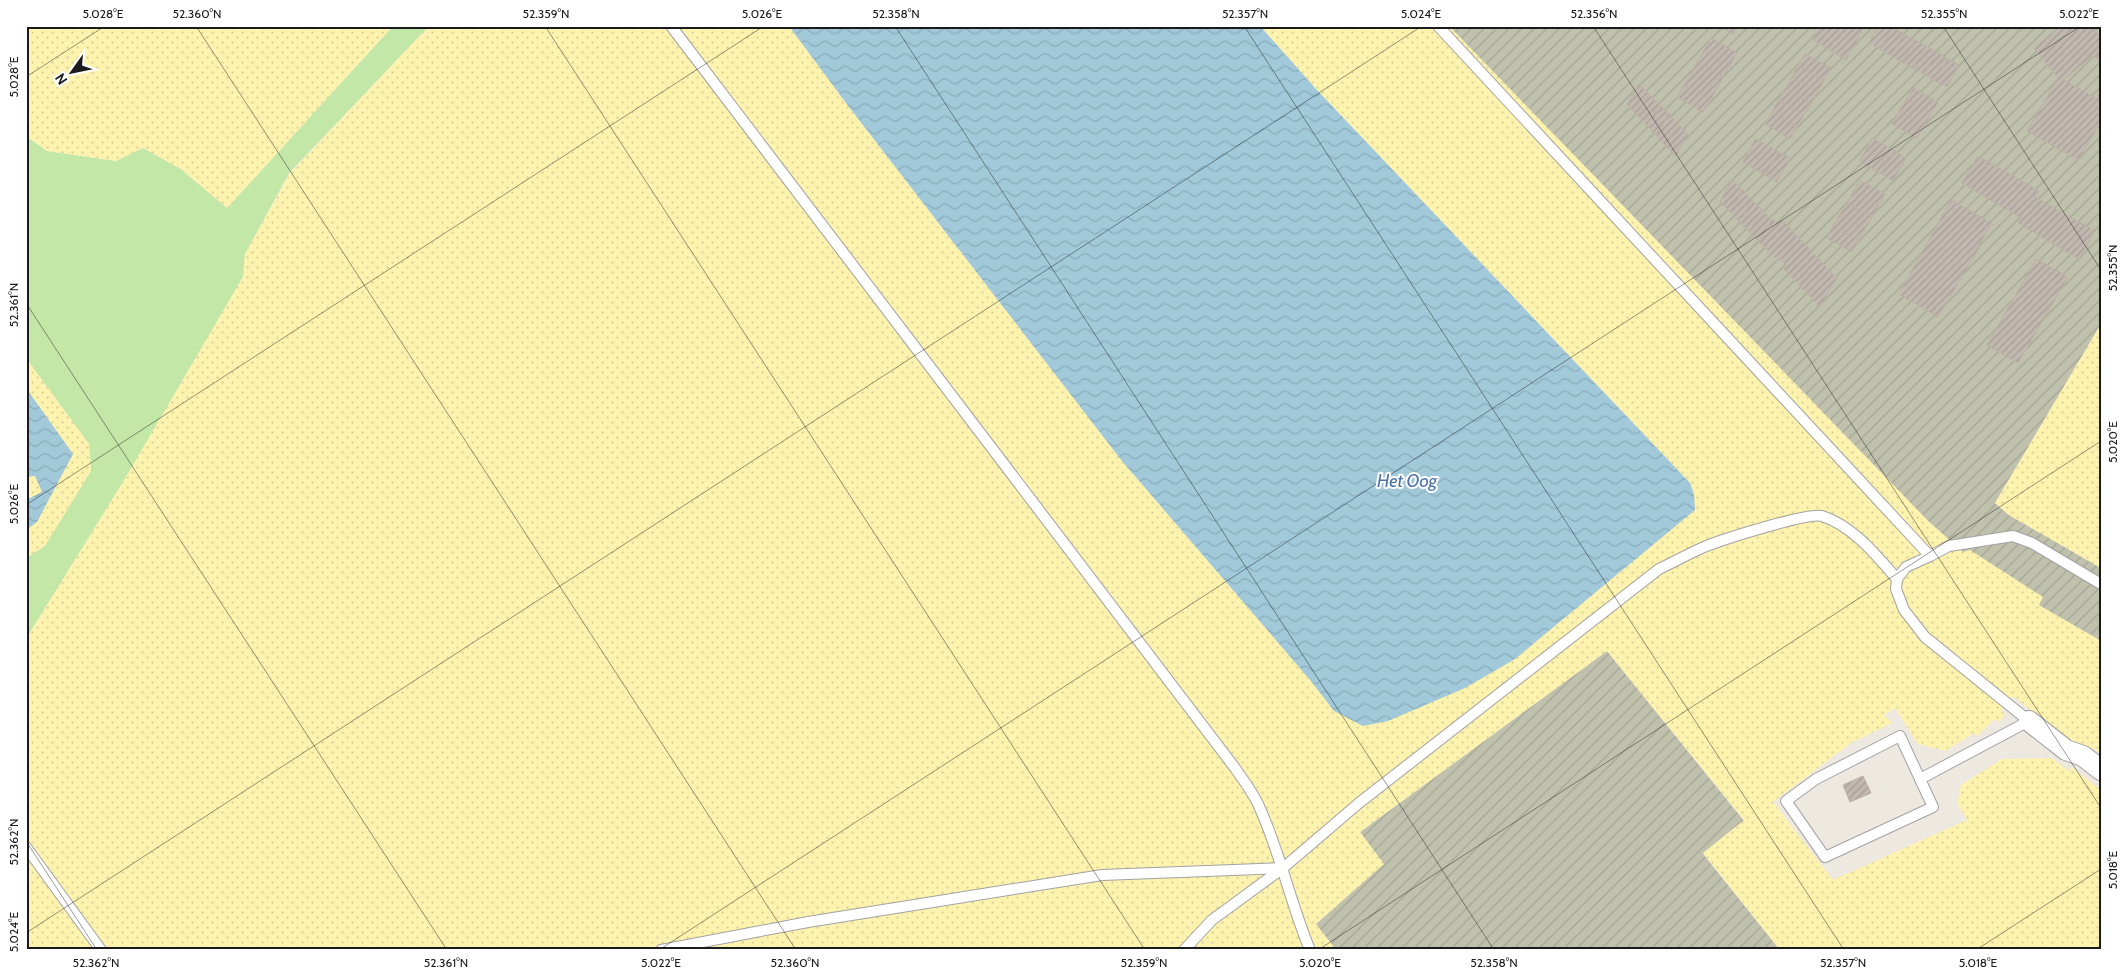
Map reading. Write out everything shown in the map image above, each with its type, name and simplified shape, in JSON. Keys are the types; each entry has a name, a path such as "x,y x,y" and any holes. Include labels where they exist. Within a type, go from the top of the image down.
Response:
{"street":[{"path":"2029,721 2066,750 2077,766 2101,785"},
{"path":"2066,750 2083,756 2101,770"}],"lane":[{"path":"671,26 1235,768 1258,803 1283,868 1299,922 1310,950"},
{"path":"1438,26 1930,556"},
{"path":"1184,950 1212,920 1283,868 1359,803 1659,569 1704,547 1799,518 1820,515 1840,524 1872,550 1897,579"},
{"path":"1920,779 2029,721 1925,637 1904,610 1896,589 1897,579 1906,567 1949,546 2013,536 2032,543 2101,584"},
{"path":"1900,736 1920,779 1933,808 1825,857 1786,801 1816,779 1900,736"},
{"path":"26,847 101,950"},
{"path":"661,950 808,922 1102,875 1283,868"}],"shaded area":[{"path":"1449,26 2101,26 2101,324 1995,503 2009,515 2101,568 2101,641 2038,605 2043,597 1963,552 1928,521"},
{"path":"1607,651 1744,821 1703,854 1780,950 1336,950 1316,924 1383,864 1360,832"}],"green space":[{"path":"393,26 429,26 289,173 245,254 243,277 123,482 26,639 26,558 45,546 89,444 26,358 26,136 47,151 116,161 143,148 181,169 227,208"}],"sand":[{"path":"26,26 393,26 227,208 181,169 143,148 116,161 47,151 26,136"},
{"path":"429,26 789,26 846,103 1122,461 1311,681 1334,711 1694,494 1690,483 1315,88 1260,26 1449,26 1928,521 1963,552 1970,550 2043,597 2039,605 2101,641 2101,754 2093,748 2087,755 2013,696 2001,710 2005,714 1999,722 1994,719 1977,737 1974,733 1946,751 1918,744 1895,708 1884,715 1892,723 1851,743 1773,802 1833,880 1967,820 1957,803 1961,785 2002,759 2052,758 2068,771 2071,767 2101,790 2101,950 1780,950 1703,853 1744,820 1607,651 1360,832 1384,864 1316,924 1336,950 26,950 26,639 123,482 243,277 245,254 290,173"},
{"path":"2101,324 2101,568 2009,515 1995,503"},
{"path":"26,358 89,444 91,471 45,546 26,558"}],"water":[{"name":"Het Oog","path":"789,26 1260,26 1315,88 1690,483 1694,494 1695,510 1515,659 1465,688 1388,721 1363,726 1334,711 1311,681 1122,461 846,103"},
{"path":"26,388 73,454 37,522 26,530 26,500 42,492 35,476 26,477"}],"building":[{"path":"1719,26 1738,26 1733,34"},
{"path":"1821,26 1865,26 1846,60 1813,40"},
{"path":"1878,26 1893,27 1880,49 1869,43"},
{"path":"2060,26 2091,26 2101,38 2101,61 2092,56 2064,80 2097,99 2101,88 2101,122 2078,160 2027,131 2058,78 2034,48"},
{"path":"1893,27 1904,34 1891,56 1880,49"},
{"path":"1904,34 1915,40 1902,62 1891,56"},
{"path":"1711,38 1737,53 1730,65 1704,50"},
{"path":"1915,40 1926,46 1913,68 1902,62"},
{"path":"1926,46 1937,52 1924,74 1913,68"},
{"path":"1704,50 1730,65 1723,77 1697,62"},
{"path":"1937,52 1948,59 1935,81 1924,74"},
{"path":"1805,54 1831,68 1824,80 1798,65"},
{"path":"1948,59 1959,65 1947,87 1935,81"},
{"path":"1697,62 1723,77 1717,89 1691,74"},
{"path":"1798,65 1824,80 1818,92 1792,77"},
{"path":"1691,74 1717,89 1710,100 1684,85"},
{"path":"1792,77 1818,92 1811,104 1785,89"},
{"path":"1639,84 1649,94 1637,115 1627,105"},
{"path":"1684,85 1710,100 1703,112 1677,97"},
{"path":"1913,88 1938,102 1931,114 1906,100"},
{"path":"1785,89 1811,104 1804,115 1778,100"},
{"path":"1649,94 1659,104 1647,125 1637,115"},
{"path":"1778,100 1804,115 1797,127 1772,112"},
{"path":"1906,100 1931,114 1925,126 1899,111"},
{"path":"1659,104 1669,114 1656,135 1647,125"},
{"path":"1899,111 1925,126 1917,138 1892,124"},
{"path":"1772,112 1797,127 1790,139 1765,124"},
{"path":"1669,114 1678,124 1666,146 1656,135"},
{"path":"1678,124 1688,134 1676,156 1666,146"},
{"path":"1872,138 1895,151 1888,163 1866,150"},
{"path":"1756,139 1779,152 1772,163 1749,150"},
{"path":"1749,150 1772,163 1765,175 1743,162"},
{"path":"1866,150 1888,163 1881,174 1859,161"},
{"path":"1895,151 1906,158 1893,181 1881,174"},
{"path":"1779,152 1790,158 1777,182 1765,175"},
{"path":"1978,156 2039,191 2035,197 2095,231 2079,259 2018,223 2021,218 1962,183"},
{"path":"1732,180 1743,190 1730,212 1720,202"},
{"path":"1860,180 1885,194 1879,205 1854,191"},
{"path":"1743,190 1752,200 1740,222 1730,212"},
{"path":"1854,191 1879,205 1872,217 1847,203"},
{"path":"1752,200 1762,210 1749,232 1740,222"},
{"path":"1951,200 1993,224 1978,246 1980,247 1938,317 1899,294"},
{"path":"1847,203 1872,217 1865,229 1840,214"},
{"path":"1762,210 1772,221 1759,242 1749,232"},
{"path":"1840,214 1865,229 1859,240 1833,226"},
{"path":"1773,219 1776,225 1782,220 1837,278 1820,307 1784,269 1787,266 1777,256 1775,258 1759,242"},
{"path":"1833,226 1859,240 1852,252 1827,238"},
{"path":"2036,259 2068,277 2018,363 1987,345"},
{"path":"1863,776 1871,793 1850,802 1843,785"}]}
